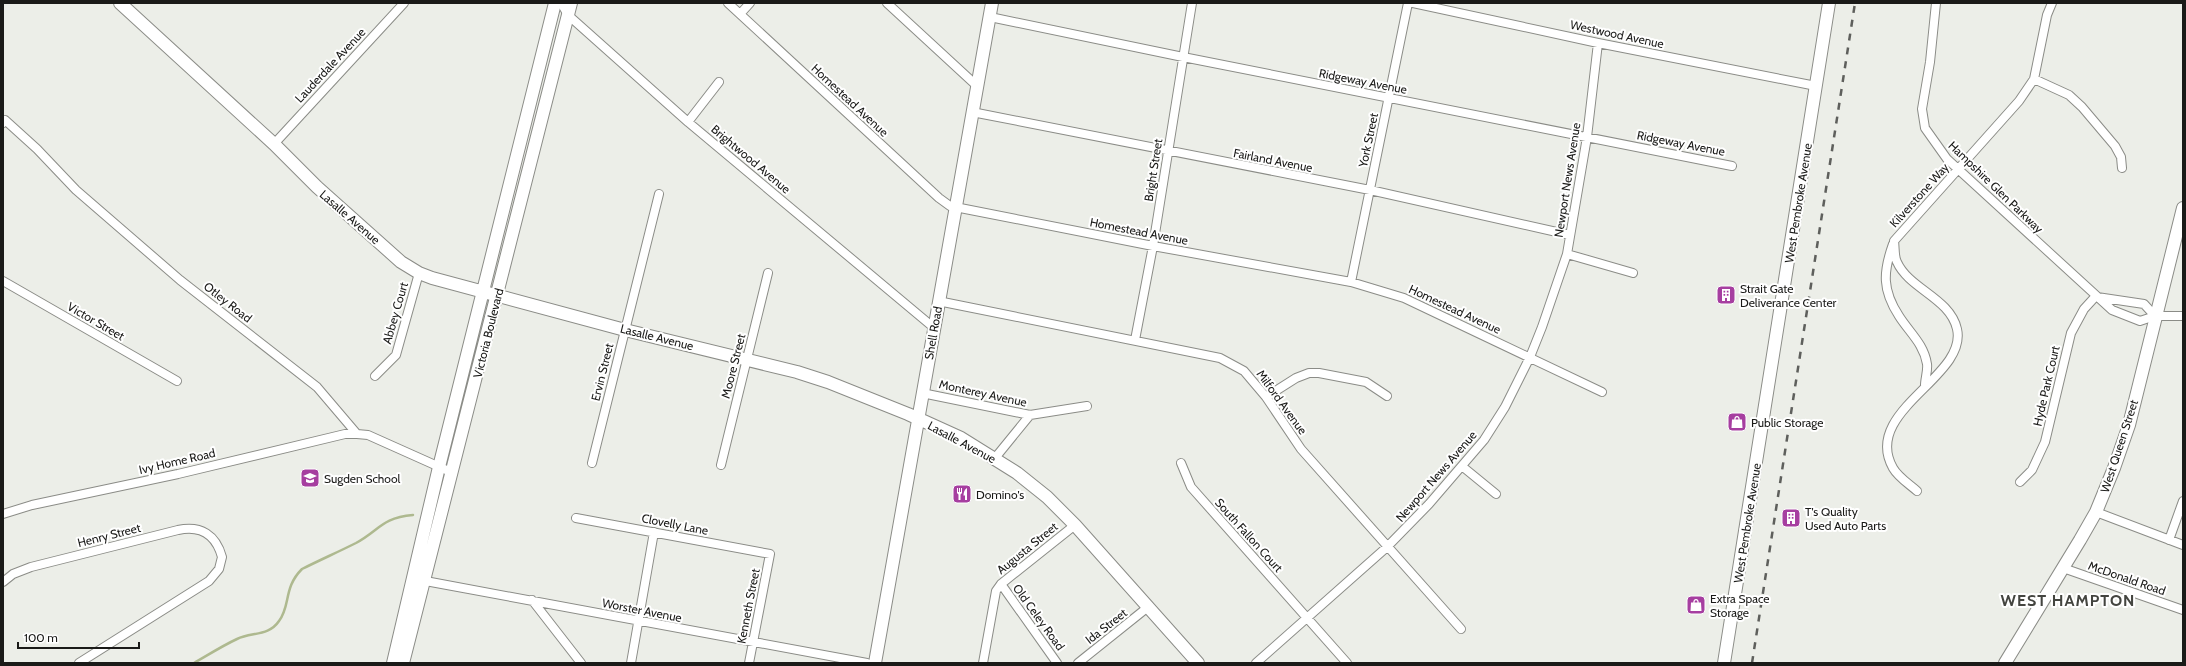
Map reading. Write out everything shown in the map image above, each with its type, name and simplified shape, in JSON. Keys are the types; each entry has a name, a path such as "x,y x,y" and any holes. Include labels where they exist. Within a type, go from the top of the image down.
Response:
{"main road":[{"name":"Lasalle Avenue","path":"120,3 274,144 317,187 401,262 419,273 484,292 625,330 747,359 828,382 917,418 961,438 1017,473 1047,497 1075,525 1198,663"},
{"name":"Victoria Boulevard","path":"403,663 439,467 484,292 555,3"},
{"name":"Victoria Boulevard","path":"393,663 453,473 571,3"},
{"name":"Shell Road","path":"875,663 933,327 992,3"},
{"name":"West Pembroke Avenue","path":"1724,663 1829,3"},
{"name":"West Queen Street","path":"2005,663 2096,512 2114,468 2129,425 2183,208"}],"street":[{"name":"Lauderdale Avenue","path":"274,144 404,3"},
{"name":"Brightwood Avenue","path":"561,3 568,16 688,122 933,327"},
{"name":"Homestead Avenue","path":"728,3 939,198 955,207 1153,246 1351,282 1404,298 1530,356 1602,392"},
{"path":"740,14 750,3"},
{"path":"887,3 977,86"},
{"name":"Bright Street","path":"1135,340 1153,246 1192,3"},
{"name":"York Street","path":"1351,282 1408,3"},
{"name":"Westwood Avenue","path":"1413,3 1598,43 1816,86"},
{"name":"Hampshire Glen Parkway","path":"1936,3 1930,62 1922,109 1925,128 1940,150 1958,169 2112,310 2140,321 2155,316 2183,316"},
{"name":"Kilverstone Way","path":"1925,385 1927,365 1923,351 1916,337 1899,316 1886,290 1886,262 1894,241 2019,101 2034,79 2047,15 2052,3"},
{"name":"Ridgeway Avenue","path":"990,16 1183,57 1732,166"},
{"name":"Newport News Avenue","path":"1256,663 1387,546 1429,504 1484,440 1505,407 1530,356 1555,294 1566,254 1587,137 1598,43"},
{"path":"2034,79 2069,95 2082,107 2115,146 2121,157 2122,168"},
{"path":"688,122 719,82"},
{"name":"Fairland Avenue","path":"972,112 1167,152 1370,190 1570,235"},
{"name":"Otley Road","path":"4,122 37,149 76,190 180,280 317,387 357,434"},
{"name":"Ervin Street","path":"592,463 659,194"},
{"name":"Kilverstone Way","path":"1894,241 1896,262 1908,276 1937,300 1950,316 1957,328 1958,344 1949,362 1925,385 1897,418 1888,438 1888,452 1893,468 1917,491"},
{"path":"1566,254 1633,273"},
{"name":"Moore Street","path":"721,465 768,272"},
{"name":"Abbey Court","path":"375,376 396,355 419,273"},
{"name":"Victor Street","path":"3,281 177,382"},
{"path":"2095,296 2144,304 2155,316"},
{"name":"Hyde Park Court","path":"2020,482 2032,470 2045,442 2071,333 2084,309 2095,296"},
{"name":"Milford Avenue","path":"938,301 1220,358 1244,371 1266,398 1301,449 1461,629"},
{"path":"1266,398 1296,378 1309,373 1319,373 1366,382 1387,396"},
{"name":"Monterey Avenue","path":"922,393 1030,415 1087,406"},
{"path":"995,458 1030,415"},
{"name":"Ivy Home Road","path":"3,514 32,505 178,474 345,434 357,434"},
{"path":"357,434 368,435 453,473"},
{"name":"South Fallon Court","path":"1181,463 1191,487 1347,663"},
{"path":"1463,466 1496,494"},
{"path":"2169,540 2183,501"},
{"path":"2096,512 2183,545"},
{"name":"Clovelly Lane","path":"576,518 770,554"},
{"name":"Augusta Street","path":"983,663 996,591 1001,584 1075,525"},
{"name":"Henry Street","path":"3,582 13,574 31,567 185,529 200,530 208,533 218,546 222,557 221,563 209,581 79,663"},
{"path":"631,663 654,532"},
{"name":"Kenneth Street","path":"749,663 770,554"},
{"name":"McDonald Road","path":"2063,568 2183,610"},
{"name":"Worster Avenue","path":"419,580 532,600 638,622 867,663"},
{"name":"Old Celey Road","path":"1001,584 1057,663"},
{"path":"532,600 581,663"},
{"name":"Ida Street","path":"1078,663 1148,607"}],"waterway":[{"path":"194,663 237,639 265,631 275,626 283,615 292,583 302,569 356,543 387,522 413,515"}],"railway":[{"path":"1752,663 1855,3"}],"place":[{"name":"Strait Gate Deliverance Center","path":"1726,295"},
{"name":"Public Storage","path":"1737,422"},
{"name":"Sugden School","path":"310,478"},
{"name":"Domino's","path":"962,494"},
{"name":"T's Quality Used Auto Parts","path":"1791,518"},
{"name":"Extra Space Storage","path":"1696,605"}],"district":[{"name":"WEST HAMPTON","path":"2068,600"}]}
